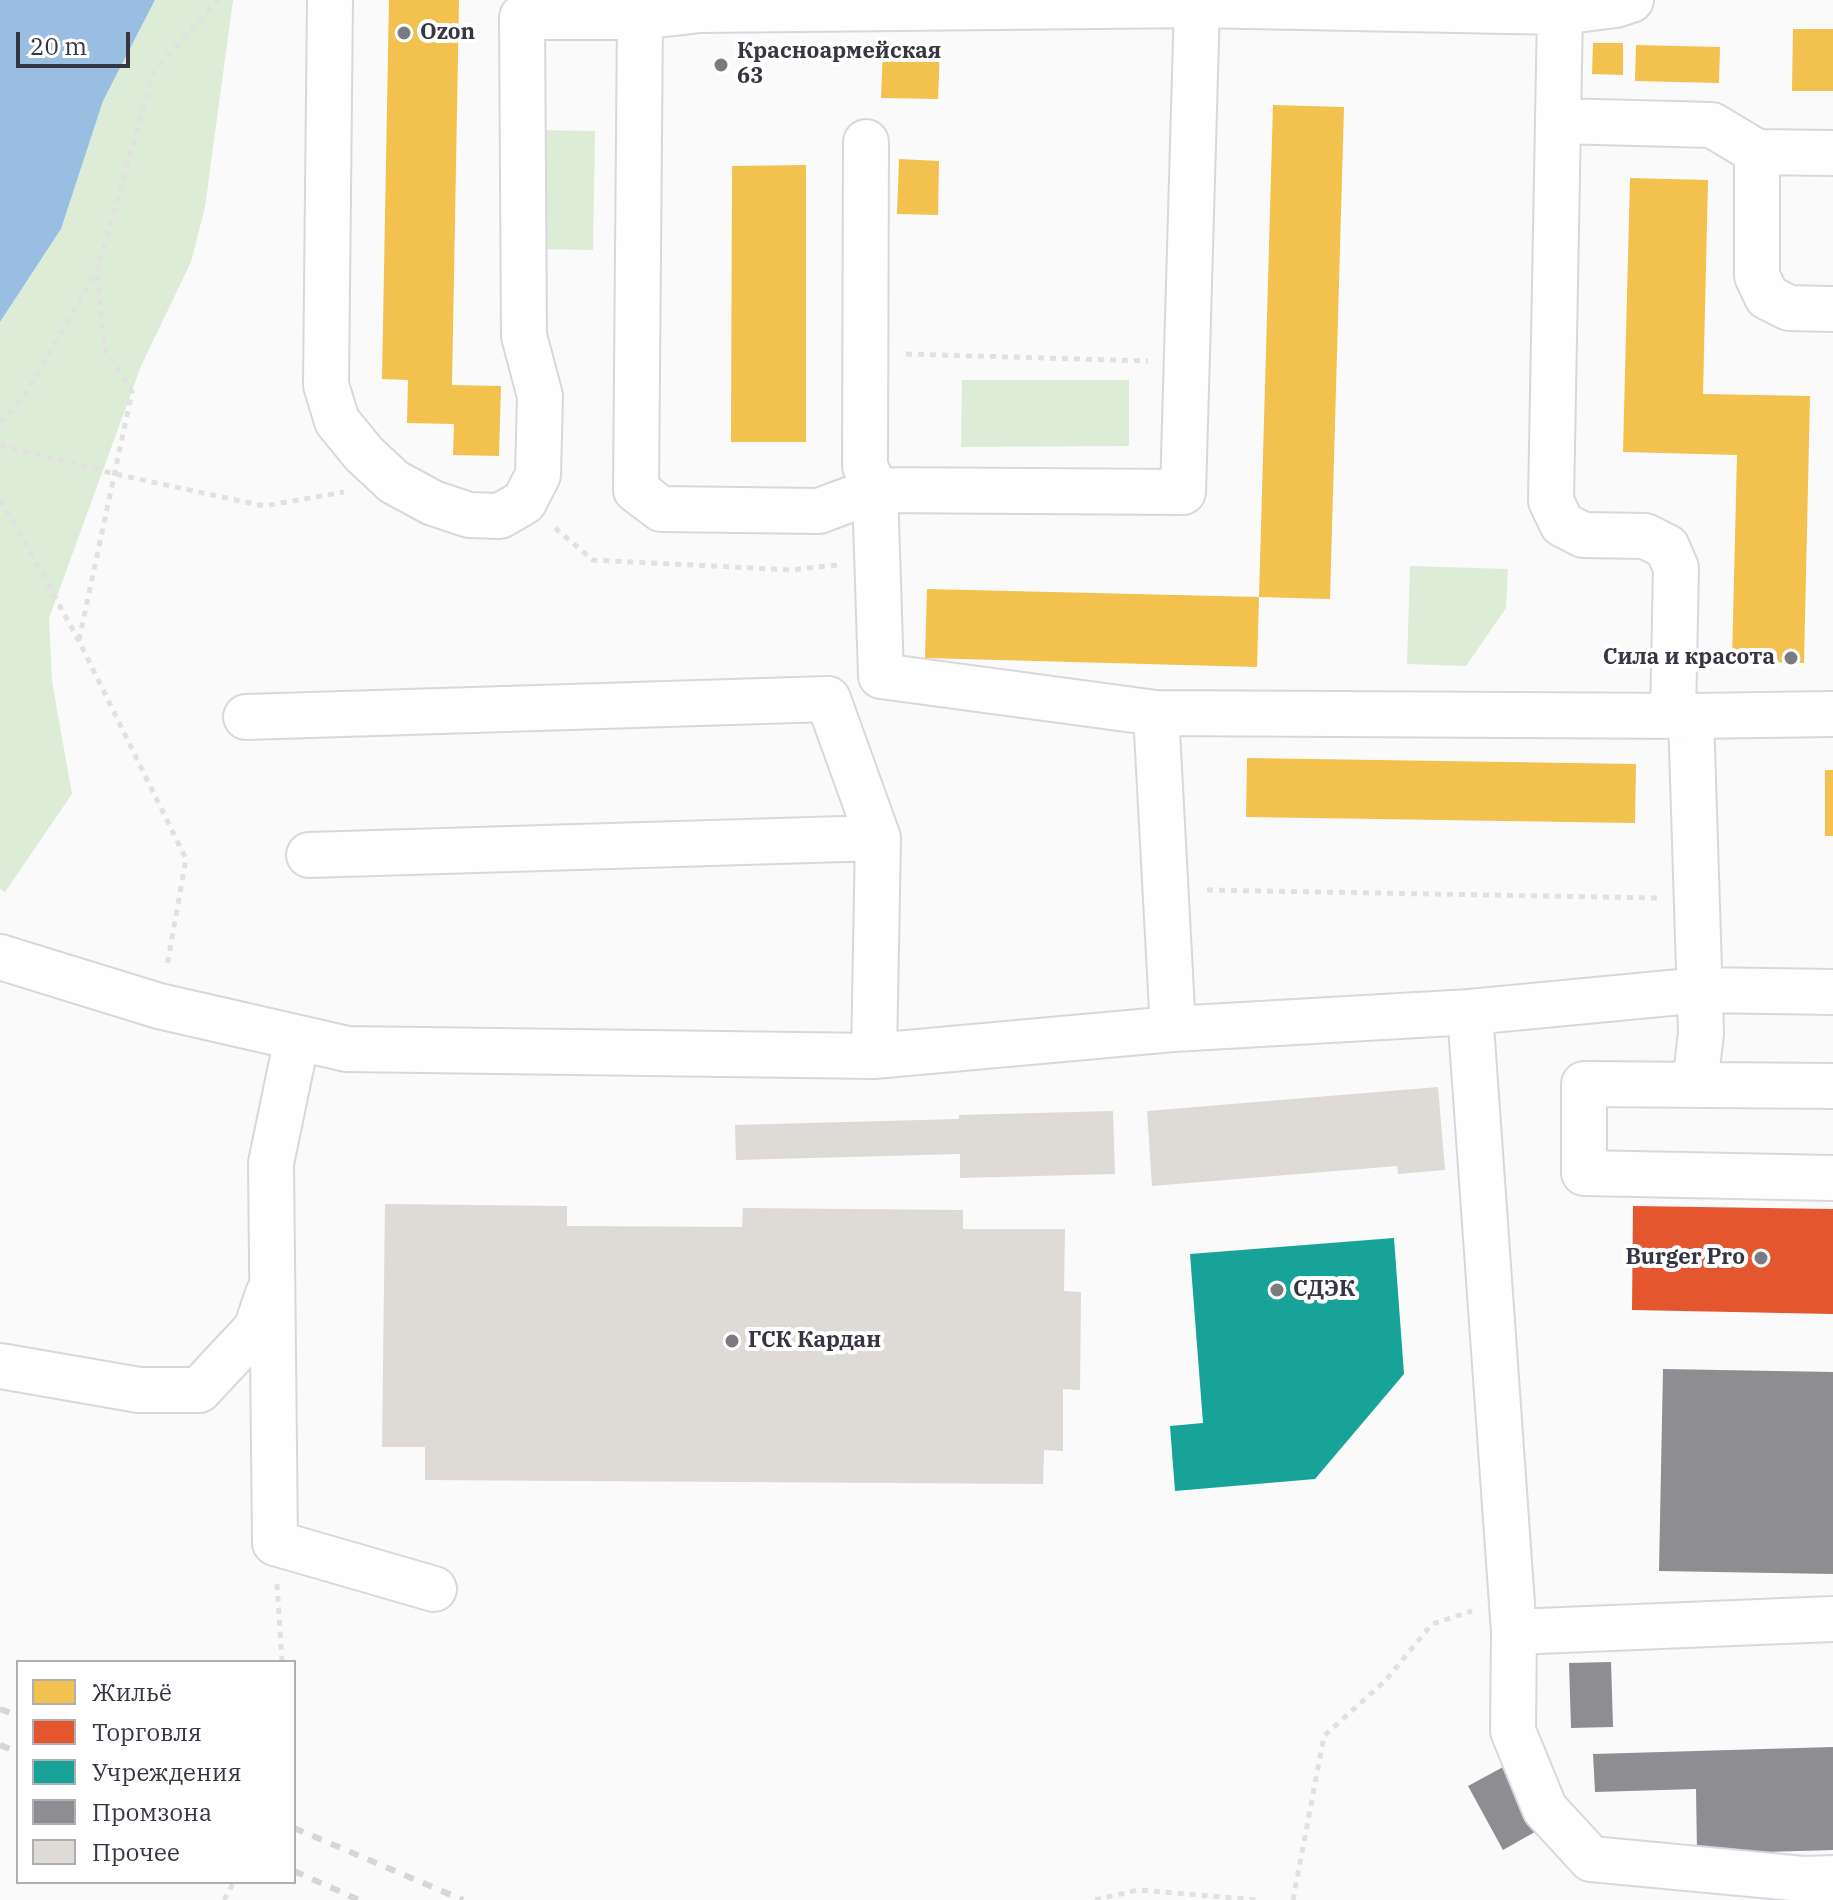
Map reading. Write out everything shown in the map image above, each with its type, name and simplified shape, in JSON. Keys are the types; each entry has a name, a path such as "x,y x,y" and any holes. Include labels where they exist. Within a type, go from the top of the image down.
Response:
{"street":[{"path":"330,0 326,385 337,421 364,454 396,483 433,503 469,515 500,516 524,502 538,475 540,396 524,336 522,17 640,17 700,5 1197,5 1560,12 1616,5 1631,0"},
{"path":"640,17 636,490 661,509 819,511 875,490 1183,492 1197,5"},
{"path":"1560,12 1551,501 1562,524 1583,535 1645,536 1667,547 1676,568 1682,716 1698,899 1701,1033 1695,1085"},
{"path":"1558,121 1712,125 1757,152 1833,153"},
{"path":"866,142 865,466 875,490 881,676 1156,713 1833,714"},
{"path":"1757,152 1757,276 1767,297 1789,308 1833,309"},
{"path":"246,717 828,699 878,838 874,1056"},
{"path":"1156,713 1173,1029"},
{"path":"309,855 878,838"},
{"path":"0,957 159,1006 347,1049 874,1056 1173,1029 1470,1012 1701,990 1833,992"},
{"path":"1470,1012 1513,1615 1513,1731 1545,1809 1591,1859 1803,1879 1833,1878"},
{"path":"297,1038 271,1163 275,1543 434,1589"},
{"path":"1833,1086 1584,1084 1584,1173 1833,1178"},
{"path":"0,1366 139,1390 199,1390 256,1329 272,1280"},
{"path":"1513,1615 1833,1619"}],"path":[{"path":"0,423 27,392 97,271 154,71 218,0"},
{"path":"79,641 132,392 105,349 97,271"},
{"path":"865,352 1187,362"},
{"path":"0,445 264,506 396,483"},
{"path":"0,500 79,641 186,859 159,1006"},
{"path":"524,502 593,560 791,570 879,560"},
{"path":"1165,889 1698,899"},
{"path":"275,1543 282,1660"},
{"path":"1293,1900 1324,1736 1385,1681 1432,1624 1513,1615"},
{"path":"1095,1900 1138,1890 1258,1900"}],"green space":[{"path":"155,0 233,0 205,207 191,262 141,366 49,618 52,681 72,794 5,892 0,889 0,322 61,229 103,101"},
{"path":"534,130 595,131 593,250 533,249"},
{"path":"962,380 1129,380 1129,446 961,447"},
{"path":"1410,566 1508,569 1506,608 1466,666 1407,664"}],"water":[{"path":"0,0 155,0 103,101 61,229 0,322"}],"building: Жильё":[{"path":"389,0 459,0 452,385 501,386 499,456 453,455 454,424 407,423 408,380 382,379"},
{"path":"1793,29 1833,29 1833,91 1792,91"},
{"path":"1593,43 1623,43 1623,75 1592,74"},
{"path":"1636,45 1720,47 1719,83 1635,81"},
{"path":"883,48 940,49 938,99 881,98"},
{"path":"1273,105 1344,107 1330,599 1259,597"},
{"path":"899,159 939,161 938,215 897,214"},
{"path":"806,165 806,442 731,442 732,166"},
{"path":"1630,178 1708,180 1703,394 1810,396 1804,663 1732,661 1737,455 1623,452"},
{"path":"927,589 1259,597 1257,667 925,658"},
{"path":"1247,758 1636,764 1635,823 1246,817"},
{"path":"1825,770 1833,770 1833,836 1825,836"}],"building: Торговля":[{"path":"1633,1206 1833,1209 1833,1314 1632,1310"}],"building: Учреждения":[{"path":"1394,1238 1404,1374 1315,1479 1175,1491 1170,1426 1203,1423 1190,1254"}],"building: Промзона":[{"path":"1663,1369 1833,1372 1833,1574 1659,1571"},
{"path":"1611,1662 1613,1727 1571,1728 1569,1663"},
{"path":"1833,1747 1833,1850 1697,1854 1696,1789 1595,1792 1593,1754"},
{"path":"1505,1766 1540,1829 1503,1850 1468,1786"}],"building: Прочее":[{"path":"1438,1087 1445,1170 1398,1174 1397,1166 1152,1186 1147,1111"},
{"path":"1113,1111 1115,1174 960,1178 960,1154 736,1160 735,1125"},
{"name":"ГСК Кардан","path":"385,1204 567,1206 567,1226 742,1227 743,1208 963,1210 963,1229 1065,1229 1064,1291 1081,1292 1080,1390 1063,1389 1063,1451 1044,1450 1043,1484 425,1480 425,1447 382,1447"}],"railway":[{"path":"0,1709 16,1715"},
{"path":"0,1745 16,1751"},
{"path":"296,1829 463,1900"},
{"path":"296,1872 359,1900"}],"place":[{"name":"Ozon","path":"404,33"},
{"name":"Красноармейская 63","path":"721,65"},
{"name":"Сила и красота","path":"1791,658"},
{"name":"Burger Pro","path":"1761,1258"},
{"name":"СДЭК","path":"1277,1290"},
{"name":"ГСК Кардан","path":"732,1341"}]}
